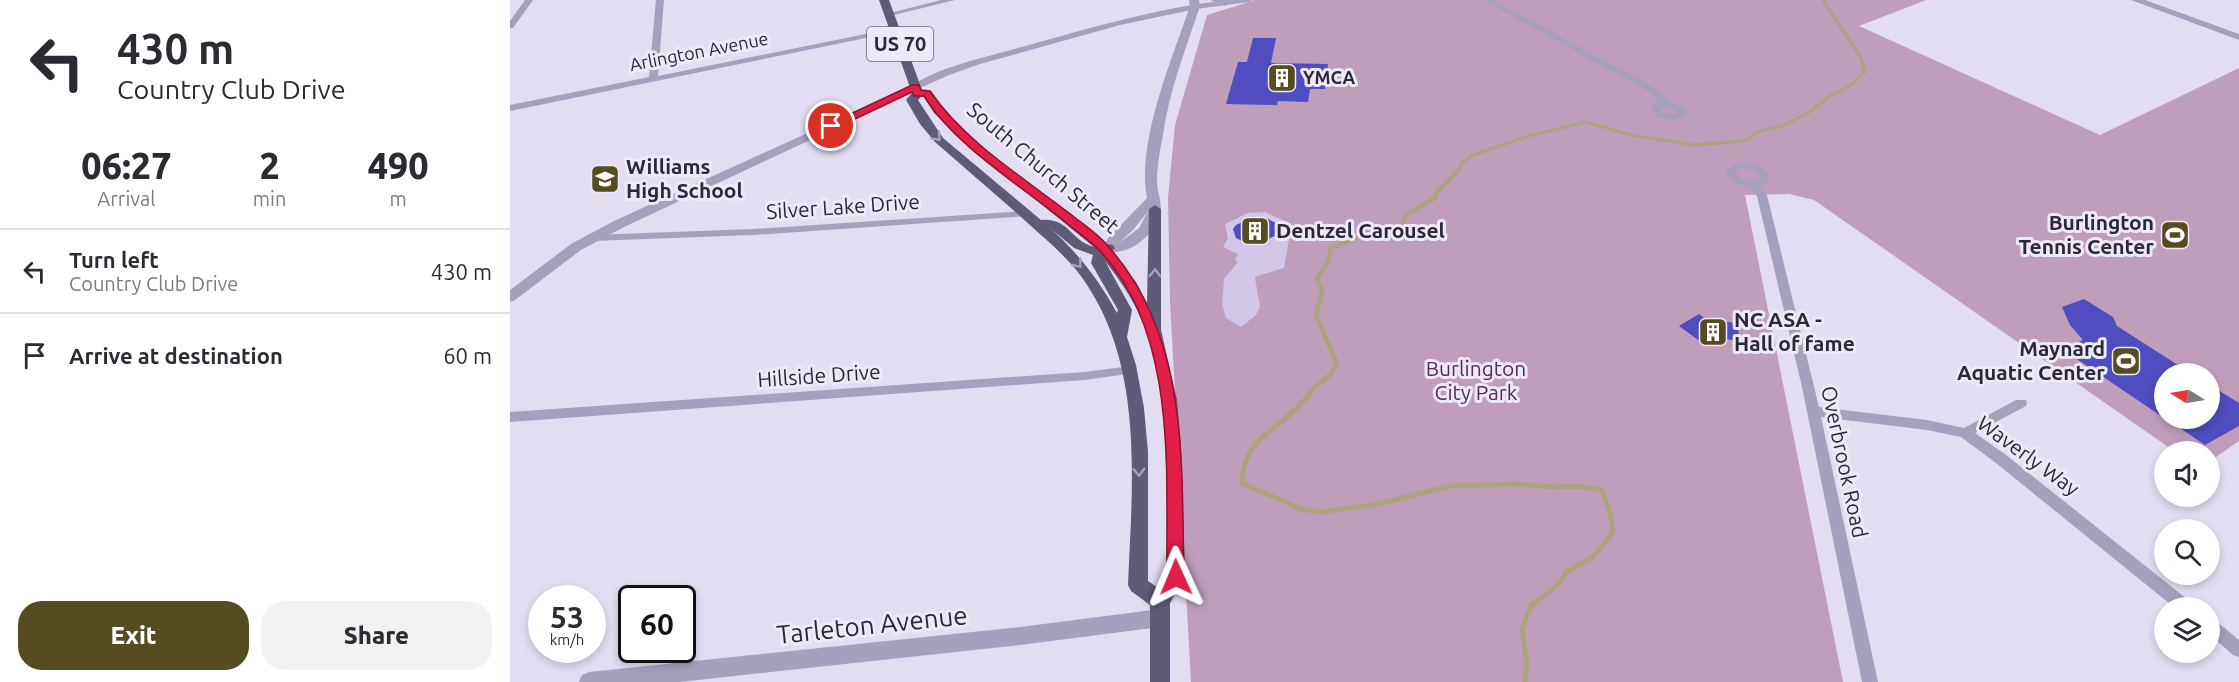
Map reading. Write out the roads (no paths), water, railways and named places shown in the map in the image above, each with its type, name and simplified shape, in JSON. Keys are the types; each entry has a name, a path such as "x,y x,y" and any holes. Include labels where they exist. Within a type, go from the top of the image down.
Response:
{"main road":[{"name":"US 70","path":"884,0 916,90 912,100 926,124 939,140 1068,252 1097,289 1121,335 1131,370 1137,414 1140,500 1138,585 1160,610"},
{"name":"South Church Street","path":"916,90 927,93 938,111 965,137 1105,250 1131,285 1154,332 1169,400 1173,445 1176,577 1160,610"},
{"path":"1154,205 1154,332"},
{"path":"1036,224 1053,223 1086,251 1105,250"},
{"path":"1105,250 1098,263 1125,310 1121,335"},
{"path":"1160,610 1160,682"}],"street":[{"path":"510,26 529,0"},
{"path":"652,79 660,0"},
{"path":"890,14 951,0"},
{"path":"510,297 564,255 592,238 916,90 939,75 1118,23 1220,1 1250,0"},
{"path":"1194,7 1250,0"},
{"path":"1487,0 1652,90 1667,104"},
{"path":"2136,0 2239,37"},
{"path":"1105,250 1120,248 1133,242 1151,220 1154,205 1151,183 1159,127 1174,68 1194,7"},
{"name":"Arlington Avenue","path":"510,108 895,30"},
{"name":"Overbrook Road","path":"1753,185 1762,195 1813,411 1870,682"},
{"name":"Silver Lake Drive","path":"592,238 753,232 1024,214"},
{"name":"Hillside Drive","path":"510,417 1084,376 1131,370"},
{"path":"1965,433 2021,403"},
{"name":"Waverly Way","path":"1813,411 1927,425 1965,433 2001,459 2173,597"},
{"name":"Tarleton Avenue","path":"589,682 1020,636 1160,610"},
{"path":"2220,634 2239,650"}],"waterway":[{"path":"1459,170 1462,163 1471,156 1525,137 1586,122 1631,135 1693,145 1746,141 1759,131 1783,126 1851,85 1865,72 1861,58 1823,0"},
{"path":"1310,393 1329,375 1336,361 1316,316 1322,291 1317,279 1328,261 1331,248 1374,230 1400,228 1407,214 1435,198 1437,192 1459,170"},
{"path":"1310,393 1300,405 1257,443 1244,467 1242,483 1301,509 1320,512 1373,505 1450,486 1519,484 1554,487 1580,486 1602,490 1610,512 1613,532 1593,557 1566,572 1560,583 1531,606 1522,629 1527,667 1525,682"}],"place":[{"name":"YMCA","path":"1282,78"},
{"name":"Williams High School","path":"605,179"},
{"name":"Dentzel Carousel","path":"1255,231"},
{"name":"Burlington Tennis Center","path":"2175,235"},
{"name":"NC ASA - Hall of fame","path":"1713,332"},
{"name":"Maynard Aquatic Center","path":"2126,361"}],"park label":[{"name":"Burlington City Park","path":"1476,381"}]}
